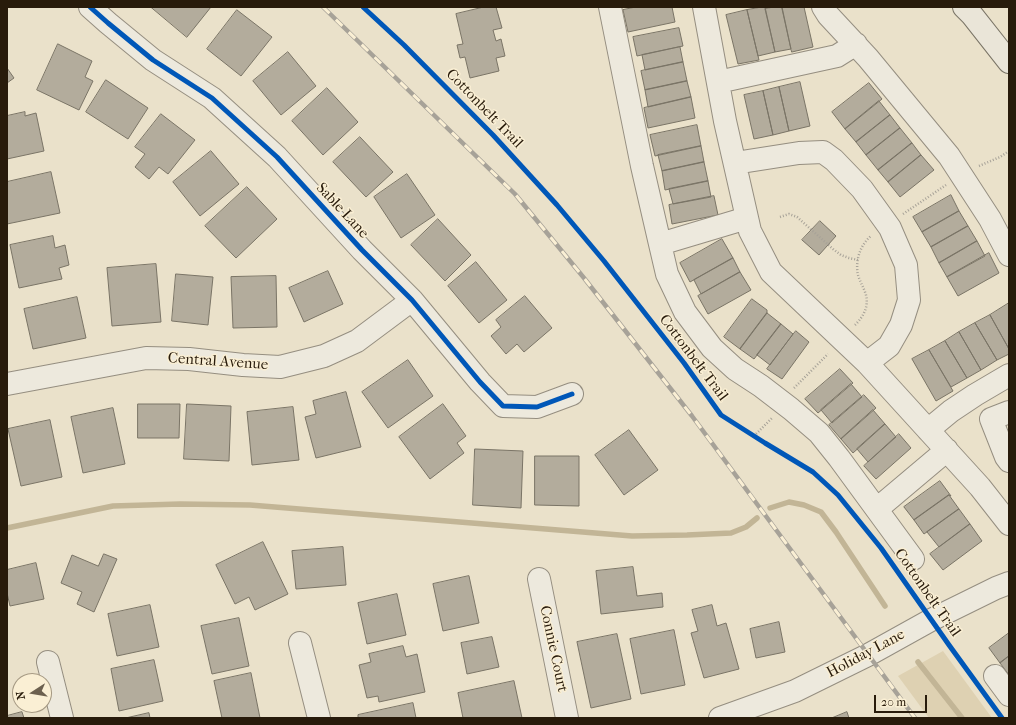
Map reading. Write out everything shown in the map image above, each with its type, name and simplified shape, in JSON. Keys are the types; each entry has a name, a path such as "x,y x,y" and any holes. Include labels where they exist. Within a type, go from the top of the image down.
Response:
{"main road":[{"path":"964,7 1009,62"}],"street":[{"name":"Sable Lane","path":"90,7 154,60 212,98 277,158 362,250 412,300 480,382 503,406 537,407 572,394"},
{"path":"610,7 642,166 667,274 685,312 712,348 735,369 761,386 819,433 914,559"},
{"path":"704,7 725,121 750,231 771,272 868,363 980,487 1009,524"},
{"path":"823,7 828,15 856,44 949,156 990,219 1009,255"},
{"path":"718,82 837,56 856,44"},
{"path":"735,163 799,153 823,152 834,160 862,189 890,228 906,265 909,300 901,325 889,346 868,363"},
{"path":"660,244 747,218"},
{"name":"Central Avenue","path":"7,384 146,358 189,359 243,365 280,367 324,356 357,341 412,300"},
{"path":"928,430 975,394 1009,375"},
{"path":"1009,412 991,419 1009,461"},
{"path":"877,509 947,450"},
{"name":"Connie Court","path":"539,579 567,718"},
{"name":"Holiday Lane","path":"720,718 795,691 868,655 931,620 1009,583"},
{"path":"300,643 319,718"},
{"path":"48,662 62,718"},
{"path":"995,676 1009,695"}],"path":[{"path":"748,432 757,438 790,392 862,318 866,309 867,297 858,276 858,260 862,247 868,239 887,224 961,175 971,169 1000,158 1009,151"},
{"path":"780,217 789,214 797,217 833,250 841,255 858,260"}],"shaded area":[{"path":"943,651 992,718 929,718 898,676"}],"building":[{"path":"151,7 211,7 187,37"},
{"path":"484,7 496,7 502,28 493,30 496,41 501,39 505,56 496,58 499,71 470,78 465,57 460,58 457,45 463,44 456,14"},
{"path":"636,7 672,7 675,22 628,32 623,10"},
{"path":"765,7 775,52 758,56 747,10"},
{"path":"782,7 791,49 775,52 765,9"},
{"path":"782,7 804,7 813,47 792,52"},
{"path":"237,10 272,37 241,76 207,49"},
{"path":"747,10 759,60 738,64 726,15"},
{"path":"679,28 683,46 637,56 633,37"},
{"path":"58,44 92,61 85,77 93,81 79,110 37,90"},
{"path":"680,47 683,62 645,70 642,55"},
{"path":"288,52 316,86 281,115 253,81"},
{"path":"683,62 687,81 645,90 641,71"},
{"path":"7,68 14,78 7,83"},
{"path":"106,80 148,108 128,139 86,112"},
{"path":"687,81 691,97 648,107 645,90"},
{"path":"800,82 810,126 789,131 779,87"},
{"path":"869,83 882,99 845,129 832,112"},
{"path":"779,87 789,131 773,135 763,91"},
{"path":"327,88 358,122 323,155 292,121"},
{"path":"763,91 773,135 754,139 744,95"},
{"path":"691,97 695,118 648,128 644,108"},
{"path":"879,101 890,115 856,142 845,129"},
{"path":"25,112 25,116 36,113 44,151 7,159 7,116"},
{"path":"161,114 195,140 168,174 159,167 149,179 135,167 145,154 135,147"},
{"path":"890,115 900,128 866,155 856,142"},
{"path":"697,125 701,146 655,156 650,135"},
{"path":"900,128 912,143 878,170 866,155"},
{"path":"360,137 393,172 366,197 333,162"},
{"path":"912,143 921,155 888,182 878,170"},
{"path":"701,146 704,162 662,171 658,155"},
{"path":"211,151 239,184 200,216 173,182"},
{"path":"921,155 934,170 900,197 888,182"},
{"path":"704,162 708,181 665,190 662,171"},
{"path":"51,172 60,213 7,224 7,182"},
{"path":"407,174 435,215 401,238 374,197"},
{"path":"708,181 711,197 673,204 669,189"},
{"path":"247,187 277,219 236,258 205,226"},
{"path":"951,195 959,211 922,232 913,217"},
{"path":"714,196 718,215 672,224 669,205"},
{"path":"959,211 968,226 931,247 922,232"},
{"path":"438,219 471,255 445,281 411,245"},
{"path":"820,221 836,236 819,255 802,240"},
{"path":"968,226 977,241 939,263 931,247"},
{"path":"53,236 55,248 65,245 69,265 59,268 62,279 19,288 10,245"},
{"path":"722,239 733,258 690,282 680,263"},
{"path":"977,241 985,256 947,277 939,263"},
{"path":"989,253 999,273 958,296 947,277"},
{"path":"733,258 740,272 701,294 694,280"},
{"path":"476,262 507,300 479,323 448,286"},
{"path":"156,264 161,322 112,326 107,268"},
{"path":"328,271 343,304 304,322 289,288"},
{"path":"740,272 751,290 708,314 698,296"},
{"path":"176,274 213,277 208,325 172,321"},
{"path":"276,276 277,327 233,328 231,277"},
{"path":"525,296 552,328 524,352 517,344 506,354 491,336 501,327 496,320"},
{"path":"77,297 86,338 33,349 24,309"},
{"path":"752,299 767,310 767,313 740,349 724,337"},
{"path":"1009,303 1009,349 990,315"},
{"path":"767,313 781,324 754,359 740,349"},
{"path":"990,315 1009,349 1009,354 997,360 975,323"},
{"path":"975,323 997,360 981,370 959,332"},
{"path":"781,324 793,334 770,365 757,355"},
{"path":"796,331 809,342 782,379 767,369"},
{"path":"959,332 981,370 967,378 945,341"},
{"path":"945,341 967,378 951,387 929,350"},
{"path":"929,350 953,391 936,401 912,359"},
{"path":"408,360 433,396 388,428 362,392"},
{"path":"840,369 853,383 818,413 805,399"},
{"path":"851,384 862,397 832,423 821,410"},
{"path":"346,392 361,447 316,458 305,417 316,414 313,401"},
{"path":"864,395 876,408 841,439 829,425"},
{"path":"138,404 180,404 179,438 138,438"},
{"path":"187,404 231,406 229,461 184,459"},
{"path":"443,404 466,436 457,443 464,453 430,479 399,437"},
{"path":"293,407 299,460 252,465 247,412"},
{"path":"113,408 125,464 83,473 71,417"},
{"path":"873,410 885,424 853,453 841,439"},
{"path":"50,420 62,477 21,486 8,429"},
{"path":"885,424 896,437 868,462 857,449"},
{"path":"629,430 658,470 624,495 595,455"},
{"path":"899,434 911,448 876,479 864,466"},
{"path":"475,449 523,451 521,508 473,505"},
{"path":"535,456 579,456 579,506 535,505"},
{"path":"940,481 951,496 949,495 914,520 904,507"},
{"path":"949,495 959,509 924,534 914,520"},
{"path":"959,509 970,524 939,547 927,532"},
{"path":"970,524 982,541 943,570 930,554"},
{"path":"263,542 288,594 255,610 249,597 235,604 216,565"},
{"path":"343,547 346,585 296,589 292,551"},
{"path":"104,554 117,559 94,612 77,604 82,592 61,583 72,555 98,566"},
{"path":"36,563 44,599 10,606 7,593 7,570"},
{"path":"633,567 637,596 662,593 663,607 601,614 596,571"},
{"path":"469,576 479,623 443,631 433,584"},
{"path":"397,594 406,635 367,644 358,603"},
{"path":"150,605 159,647 117,656 108,614"},
{"path":"712,605 717,626 726,623 739,669 704,678 691,633 698,631 692,610"},
{"path":"239,618 249,666 212,674 201,626"},
{"path":"779,622 785,652 756,658 750,629"},
{"path":"674,630 685,685 641,694 630,639"},
{"path":"1009,633 1009,656 1000,663 989,648"},
{"path":"617,634 631,699 591,708 577,642"},
{"path":"492,637 499,667 467,674 461,643"},
{"path":"403,646 406,657 417,654 425,692 379,702 378,696 367,698 359,665 371,662 369,654"},
{"path":"1009,656 1009,675 1000,663"},
{"path":"154,660 163,701 119,711 111,669"},
{"path":"251,673 260,718 222,718 214,681"},
{"path":"514,681 522,718 463,718 458,693"},
{"path":"413,703 416,718 358,718 358,715"},
{"path":"847,712 849,718 832,718"},
{"path":"22,713 24,718 7,718 7,716"},
{"path":"149,713 150,718 126,718"}],"waterway":[{"path":"770,508 789,502 804,505 821,512 885,606"},
{"path":"7,528 113,506 180,504 250,505 632,536 731,533 746,527 757,518"},
{"path":"918,662 962,718"}],"railway":[{"path":"323,7 515,194 584,278 692,416 915,718"}],"cycle path":[{"path":"90,7 153,60 212,98 277,157 362,250 412,300 480,382 503,406 537,407 572,394"},
{"name":"Cottonbelt Trail","path":"363,7 404,45 493,135 557,205 604,261 684,363 721,415 813,472 838,495 881,548 1002,718"}]}
